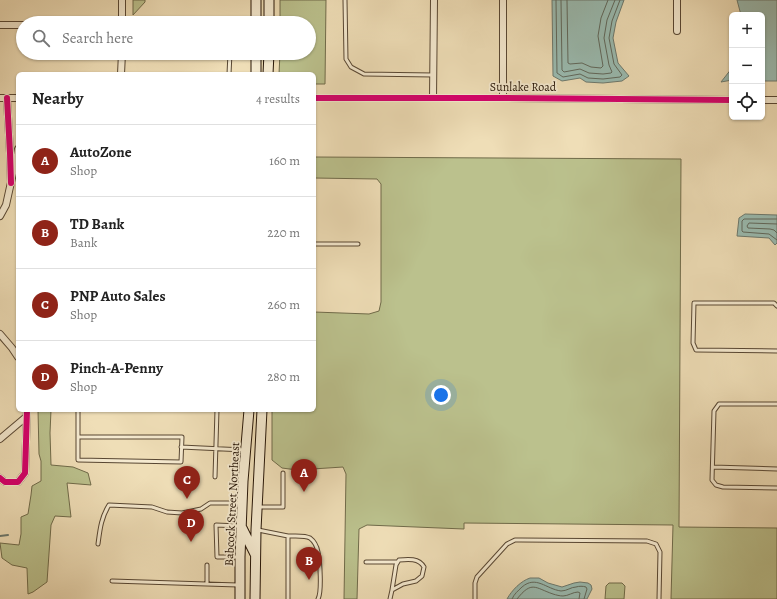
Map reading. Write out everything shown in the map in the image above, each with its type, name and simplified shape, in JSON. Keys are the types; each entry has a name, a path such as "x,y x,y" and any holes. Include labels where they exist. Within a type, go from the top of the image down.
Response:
{"main road":[{"path":"256,0 256,16"},
{"path":"269,0 269,16"},
{"path":"256,60 256,72"},
{"path":"268,72 269,60"},
{"name":"Babcock Street Northeast","path":"240,599 242,503 249,412"},
{"name":"Babcock Street Northeast","path":"255,599 256,530 262,412"},
{"path":"242,503 256,530"},
{"path":"241,526 256,555"}],"street":[{"path":"122,0 122,16"},
{"path":"433,98 434,0"},
{"path":"503,0 503,98"},
{"path":"677,0 677,31"},
{"path":"0,25 16,25"},
{"path":"122,60 122,72"},
{"path":"11,183 10,153 3,98 16,98"},
{"name":"Sunlake Road","path":"316,98 729,100"},
{"path":"765,100 777,100"},
{"path":"0,216 6,205 16,159"},
{"path":"0,334 16,354"},
{"path":"0,478 4,482 18,482 25,473 26,412"},
{"path":"0,439 26,417"}],"lane":[{"path":"345,0 346,58 351,67 364,74 433,75"},
{"path":"229,72 230,60"},
{"path":"316,244 358,244"},
{"path":"777,306 774,304 694,304 693,343 696,350 777,351"},
{"path":"777,404 718,404 714,411 712,480 716,485 723,487 777,488"},
{"path":"78,412 78,437 78,460 181,462 182,437 78,437"},
{"path":"215,477 217,412"},
{"path":"181,447 246,450"},
{"path":"713,467 777,468"},
{"path":"257,507 282,507 283,473"},
{"path":"98,544 100,524 109,505 152,507 167,512 182,513 201,509 210,504 242,503"},
{"path":"240,557 217,557 216,525 241,526"},
{"path":"256,530 288,536 309,537 312,540 318,551 320,573 320,595 318,599"},
{"path":"288,536 288,599"},
{"path":"475,599 475,583 477,577 507,544 515,540 521,540 647,541 656,544 660,552 659,599"},
{"path":"366,562 397,562 399,560 407,559 416,560 422,563 424,567 422,576 416,581 403,584 392,590"},
{"path":"390,599 397,562"},
{"path":"207,565 207,584"},
{"path":"112,581 240,585"}],"green space":[{"path":"133,0 145,0 145,2 133,15"},
{"path":"280,0 326,0 325,84 316,84 316,72 279,72 280,60 316,60 316,16 280,16"},
{"path":"316,157 681,159 679,527 777,528 777,599 671,599 673,525 464,523 464,529 367,525 359,529 357,599 344,599 346,474 343,467 297,470 282,468 272,460 272,412 316,412 316,312 369,314 379,311 381,302 381,184 377,179 316,178"},
{"path":"38,412 51,412 51,465 73,467 88,473 91,485 67,483 71,517 55,516 51,525 47,582 28,594 27,568 12,565 2,558 0,543 19,545 21,534 21,517 28,514 32,486 41,481 41,461 39,454"},
{"path":"609,583 622,583 625,586 624,599 605,599 606,586"}],"water":[{"path":"552,0 624,0 616,22 613,38 618,63 629,76 622,81 603,83 586,82 580,78 562,81 553,76"},
{"path":"737,0 777,0 777,81 765,81 765,12 740,12"},
{"path":"729,72 729,81 721,82"},
{"path":"745,214 777,215 777,243 775,245 769,238 737,236 739,218"},
{"path":"530,578 539,578 548,583 562,587 580,582 588,583 591,585 592,589 587,599 507,599 517,586"}],"waterway":[{"path":"0,536 8,535"}],"cycle path":[{"path":"7,98 11,183"},
{"path":"316,98 729,100"},
{"path":"0,478 5,482 18,482 25,473 27,412"}],"place":[{"name":"AutoZone","path":"304,492"},
{"name":"PNP Auto Sales","path":"187,499"},
{"name":"Pinch-A-Penny","path":"191,542"},
{"name":"TD Bank","path":"309,580"}]}
